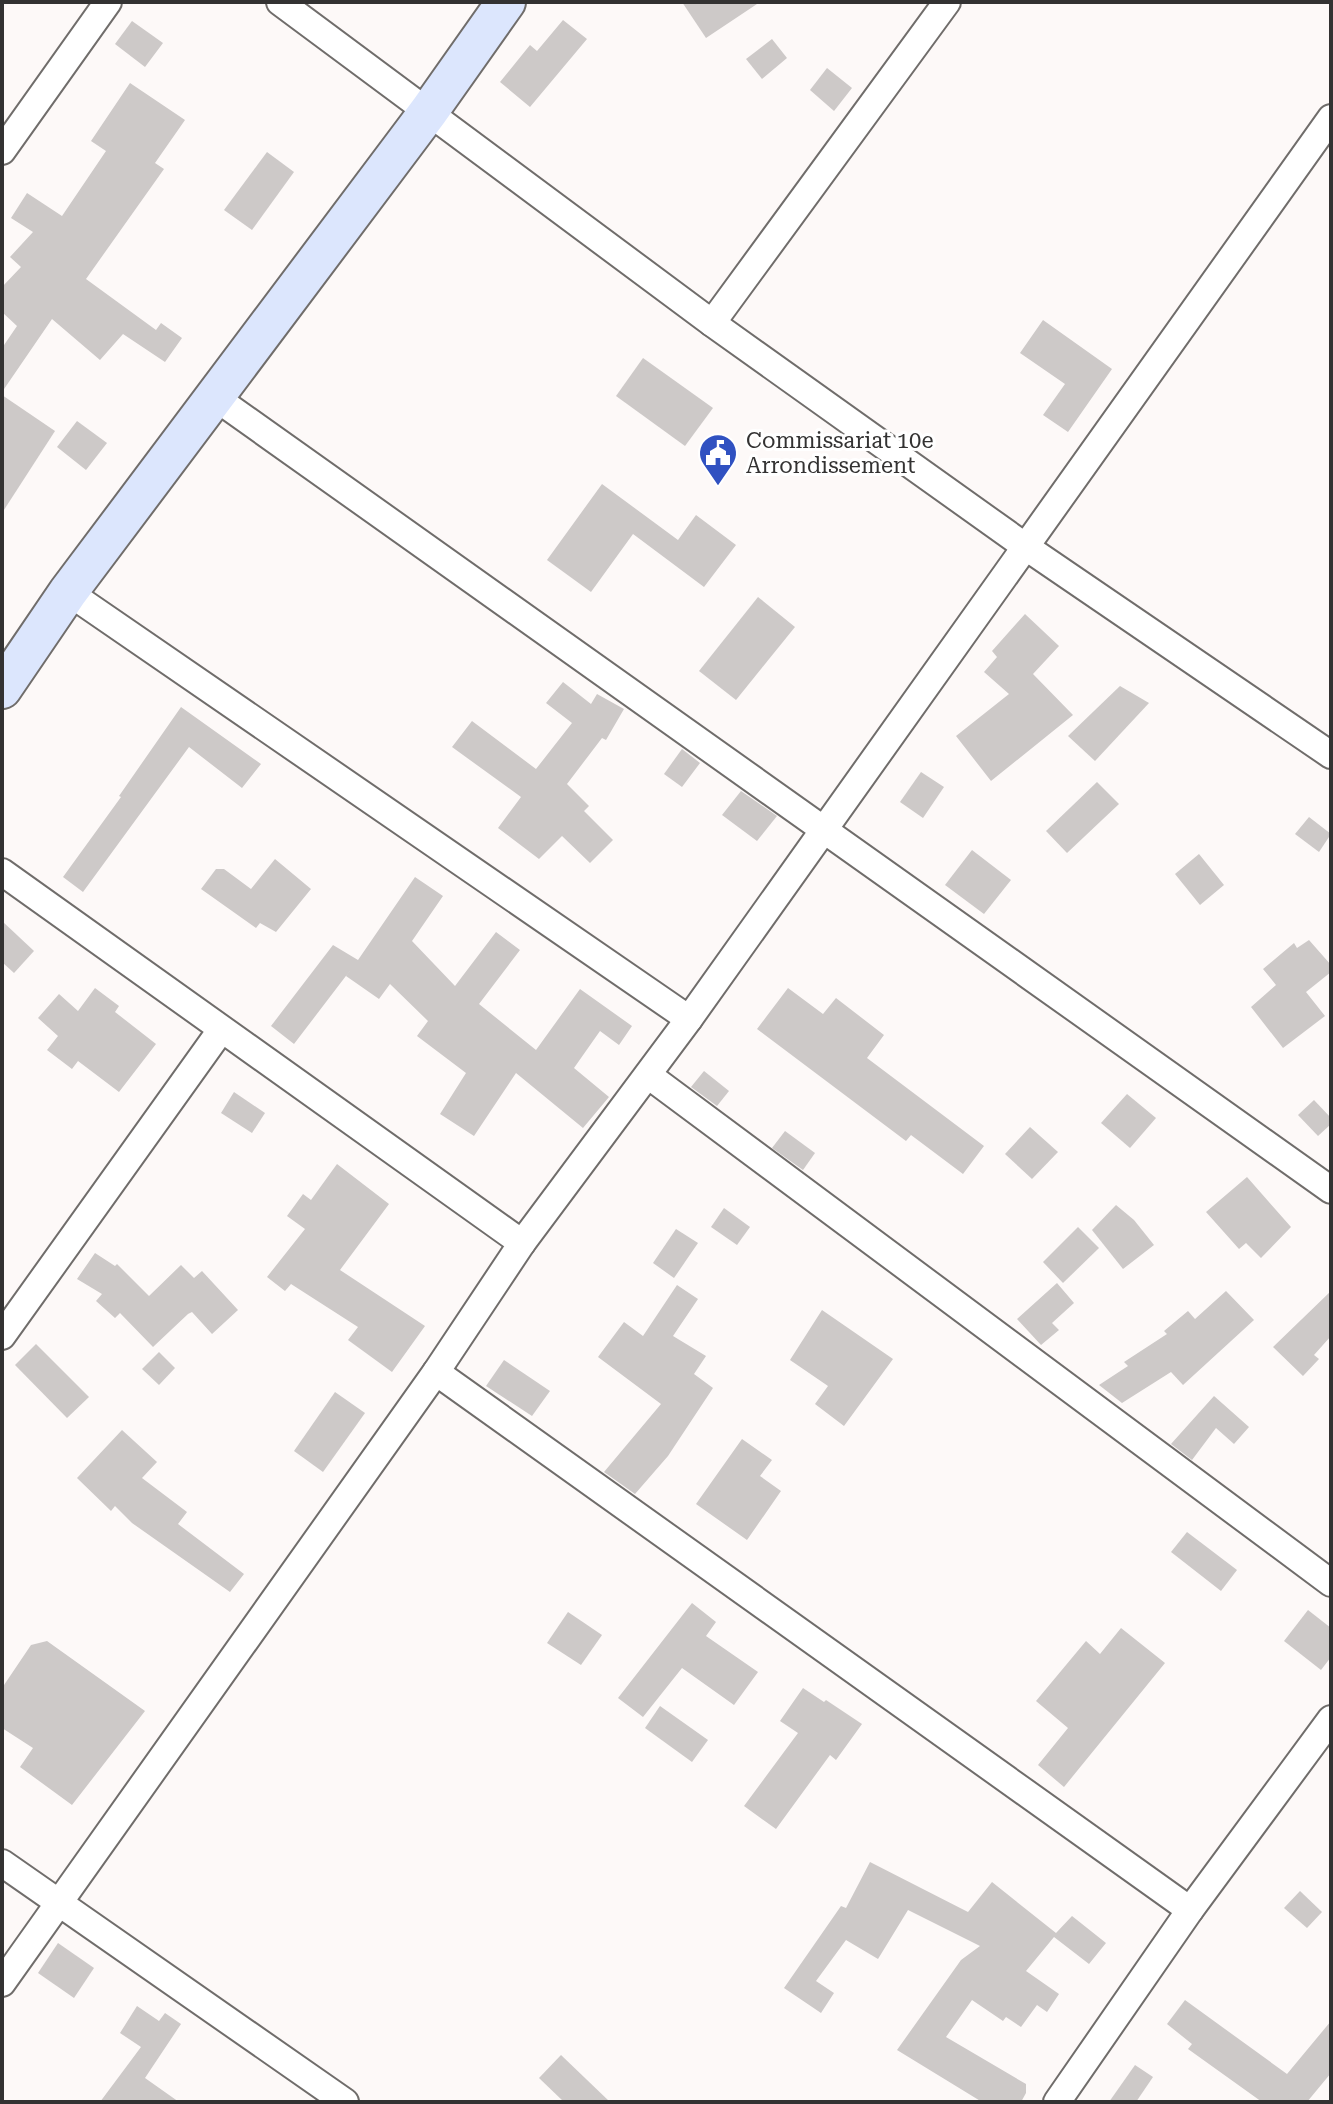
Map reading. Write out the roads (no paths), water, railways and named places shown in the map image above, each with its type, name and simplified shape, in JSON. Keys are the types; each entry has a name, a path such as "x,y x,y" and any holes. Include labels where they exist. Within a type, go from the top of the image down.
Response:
{"street":[{"path":"2,151 108,2"},
{"path":"280,2 712,323 1026,547 1331,755"},
{"path":"2,689 68,592 216,398 506,2"},
{"path":"712,323 947,2"},
{"path":"2,1983 436,1372 522,1243 689,1019 1331,118"},
{"path":"216,398 1331,1190"},
{"path":"68,592 689,1019"},
{"path":"2,872 522,1243"},
{"path":"2,1336 221,1030"},
{"path":"648,1075 1331,1583"},
{"path":"436,1372 1190,1910"},
{"path":"1057,2102 1190,1910 1331,1719"},
{"path":"2,1863 345,2102"}],"place":[{"name":"Commissariat 10e Arrondissement","path":"718,487"}]}
